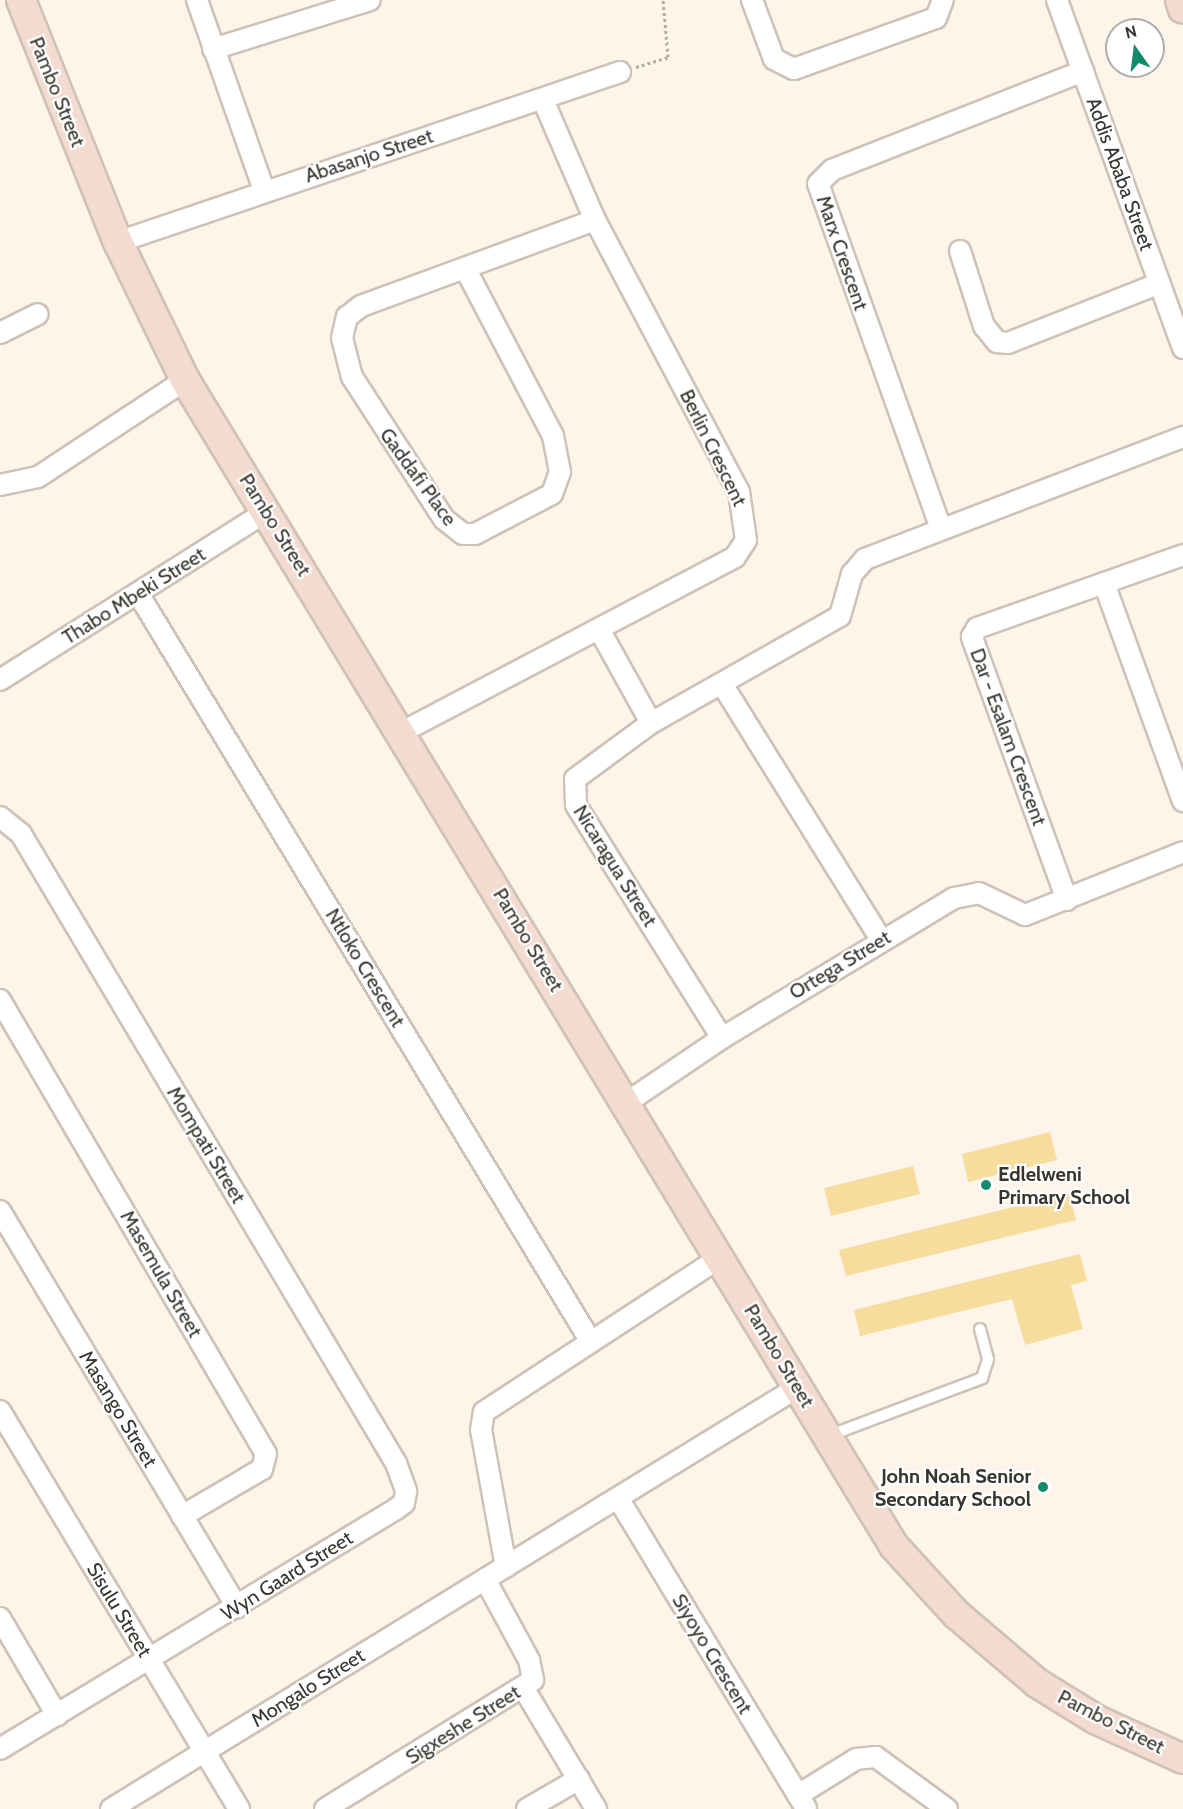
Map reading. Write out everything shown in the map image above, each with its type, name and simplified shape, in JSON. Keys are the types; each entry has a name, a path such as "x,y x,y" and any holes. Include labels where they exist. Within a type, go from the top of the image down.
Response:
{"street":[{"name":"Pambo Street","path":"21,0 118,242 185,380 402,732 894,1546 981,1636 1077,1708 1183,1759"},
{"path":"197,0 264,190"},
{"path":"213,49 344,4 370,0"},
{"path":"752,0 774,59 794,69 936,18 943,0"},
{"name":"Addis Ababa Street","path":"1057,0 1183,348"},
{"path":"1180,0 1183,9"},
{"name":"Marx Crescent","path":"940,526 818,184 832,170 1083,71"},
{"name":"Abasanjo Street","path":"118,242 264,190 543,100 620,72"},
{"name":"Berlin Crescent","path":"402,732 735,557 748,530 739,492 595,220 543,100"},
{"name":"Gaddafi Place","path":"466,270 553,436 560,472 552,494 475,534 463,534 444,519 388,438 352,377 342,338 347,317 361,306 466,270 595,220"},
{"path":"960,251 984,326 997,342 1008,343 1160,284"},
{"path":"0,333 38,314"},
{"path":"0,485 38,477 185,380"},
{"name":"Nicaragua Street","path":"722,1038 572,795 583,772 651,723 840,616 860,562 940,526 1183,437"},
{"name":"Thabo Mbeki Street","path":"0,680 139,595 267,511"},
{"name":"Dar - Esalam Crescent","path":"1067,900 972,637 977,628 1183,555"},
{"path":"1104,583 1183,801"},
{"name":"Ntloko Crescent","path":"139,595 591,1342"},
{"path":"598,629 651,723"},
{"path":"722,684 881,939"},
{"name":"Mompati Street","path":"0,817 21,834 403,1481"},
{"path":"1067,900 1183,852"},
{"name":"Ortega Street","path":"627,1103 722,1038 881,939 972,893 1025,915 1067,900"},
{"name":"Masemula Street","path":"0,1000 266,1454 262,1469 182,1516"},
{"name":"Masango Street","path":"0,1211 237,1607"},
{"path":"719,1258 488,1409 482,1418 506,1567 798,1387"},
{"name":"Sisulu Street","path":"0,1411 239,1809"},
{"name":"Wyn Gaard Street","path":"0,1749 237,1607 404,1503 403,1481"},
{"name":"Siyoyo Crescent","path":"618,1498 802,1802"},
{"name":"Mongalo Street","path":"111,1809 506,1567"},
{"name":"Sigxeshe Street","path":"325,1809 524,1689 534,1672 485,1579"},
{"path":"0,1618 57,1715"},
{"path":"524,1689 596,1809"},
{"path":"802,1802 855,1759 876,1757 946,1809"},
{"path":"527,1809 579,1779"}],"lane":[{"path":"828,1437 982,1378 988,1359 980,1329"}],"path":[{"path":"620,72 668,57 663,0"}],"building":[{"path":"1050,1132 1057,1160 968,1182 962,1154"},
{"path":"913,1166 920,1194 831,1216 824,1188"},
{"path":"1069,1193 1076,1220 846,1276 839,1250"},
{"path":"1080,1254 1087,1281 1071,1285 1083,1329 1025,1345 1012,1299 860,1336 854,1310"}],"place":[{"name":"Edlelweni Primary School","path":"986,1185"},
{"name":"John Noah Senior Secondary School","path":"1043,1487"}]}
